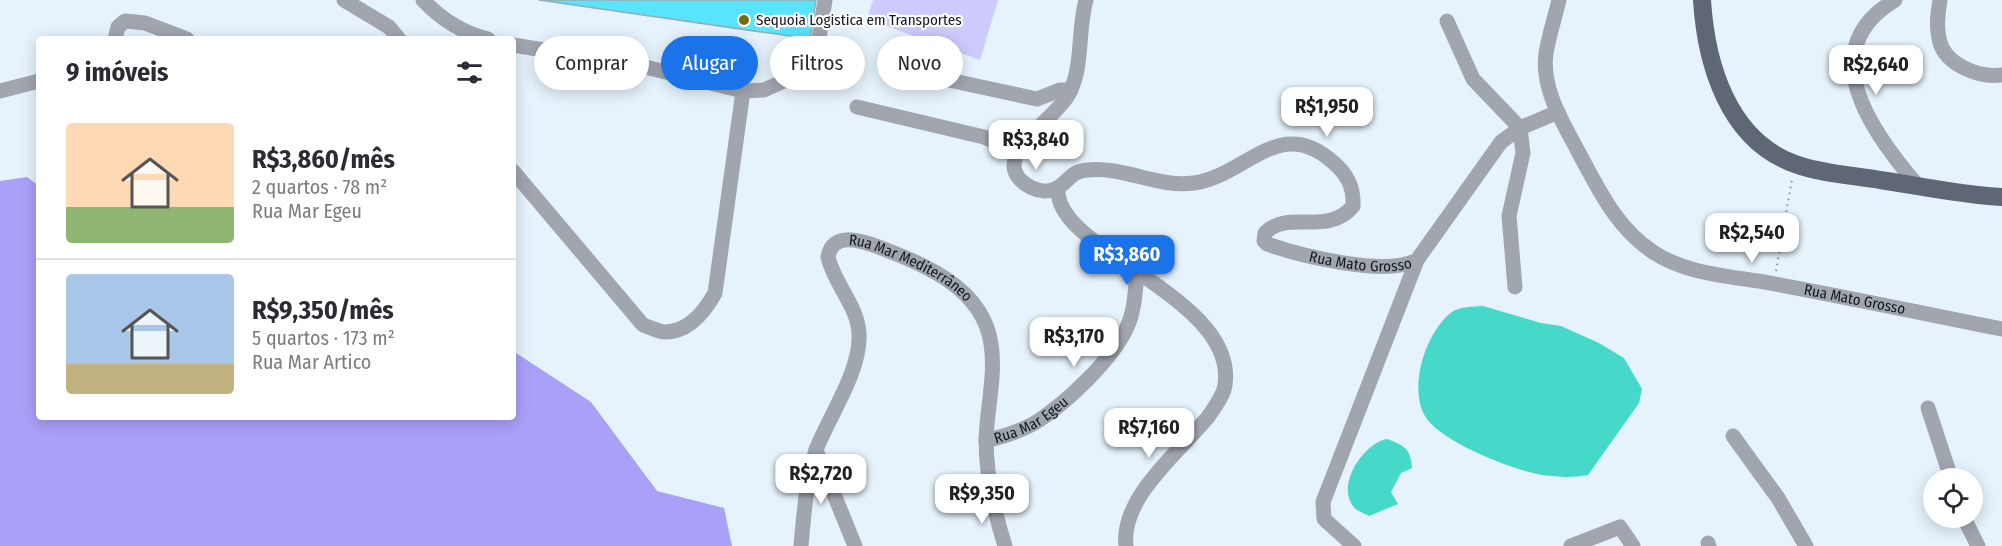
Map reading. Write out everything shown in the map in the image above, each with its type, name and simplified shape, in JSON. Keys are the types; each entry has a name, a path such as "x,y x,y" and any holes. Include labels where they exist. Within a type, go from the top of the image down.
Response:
{"main road":[{"path":"1702,0 1710,62 1724,99 1744,127 1768,148 1795,164 1918,186 2002,197"}],"street":[{"path":"344,0 389,27 396,36"},
{"path":"423,0 443,19 475,36"},
{"path":"516,45 637,65 743,91 764,90 797,72 807,61 819,38 825,0"},
{"path":"1086,0 1080,21 1077,75 1071,90 1058,109 1018,151 1014,167 1018,178 1036,189 1058,188 1057,197 1064,210 1085,232 1137,273 1198,316 1215,337 1222,360 1225,385 1208,417 1131,508 1124,536 1126,546"},
{"path":"1558,112 1546,72 1546,53 1559,0"},
{"path":"1895,0 1881,8 1865,26 1855,47 1852,71 1858,98 1873,125 1891,155 1918,186"},
{"path":"1940,0 1939,39 1949,58 1970,71 1994,76 2002,75"},
{"path":"116,36 118,27 125,21 146,23 179,36"},
{"path":"1448,21 1473,80 1520,128 1523,153 1509,216 1515,287"},
{"path":"0,92 36,82"},
{"path":"963,83 1037,99 1060,90 1071,90"},
{"path":"516,175 643,325 665,332 687,325 704,312 715,293 743,91"},
{"path":"857,107 984,136 1018,151"},
{"name":"Rua Mato Grosso","path":"1058,188 1071,175 1085,170 1107,169 1177,184 1193,183 1210,180 1269,148 1287,143 1306,146 1326,155 1349,181 1354,194 1353,206 1344,216 1330,222 1272,227 1265,233 1264,241 1279,248 1361,266 1392,268 1406,266 1417,260 1501,142 1520,128 1558,112 1613,214 1628,232 1644,245 1676,264 2002,329"},
{"name":"Rua Mar Mediterrâneo","path":"816,450 854,363 859,346 859,332 854,313 828,257 829,250 837,242 846,239 860,240 931,270 954,283 974,302 987,323 992,344 986,441 991,495 1005,546"},
{"path":"1354,546 1324,519 1323,502 1417,260"},
{"name":"Rua Mar Egeu","path":"986,441 1010,435 1038,420 1079,386 1109,354 1127,329 1134,305 1137,273"},
{"path":"1928,408 1948,468"},
{"path":"1733,436 1778,498 1806,546"},
{"path":"801,546 805,500 816,450"},
{"path":"816,450 855,546"},
{"path":"1570,546 1620,527 1633,546"},
{"path":"1969,528 1978,546"}],"path":[{"path":"1773,284 1795,164"}],"shaded area":[{"path":"873,0 998,0 980,60 963,54 963,36 914,36 867,19"},
{"path":"27,177 36,184 36,420 516,420 516,353 591,402 657,491 724,508 732,546 0,546 0,181"},
{"path":"1483,306 1541,323 1561,326 1599,343 1624,358 1642,389 1639,403 1588,475 1548,476 1496,461 1461,445 1433,426 1425,416 1420,404 1419,375 1422,360 1434,332 1455,310"},
{"path":"1387,439 1398,443 1408,452 1412,468 1401,473 1391,492 1398,504 1369,516 1354,508 1349,497 1350,476 1362,456 1370,448"}],"building":[{"name":"Sequoia Logistica em Transportes","path":"539,0 816,0 810,36 789,36"}],"place":[{"name":"Sequoia Logistica em Transportes","path":"744,20"}]}
